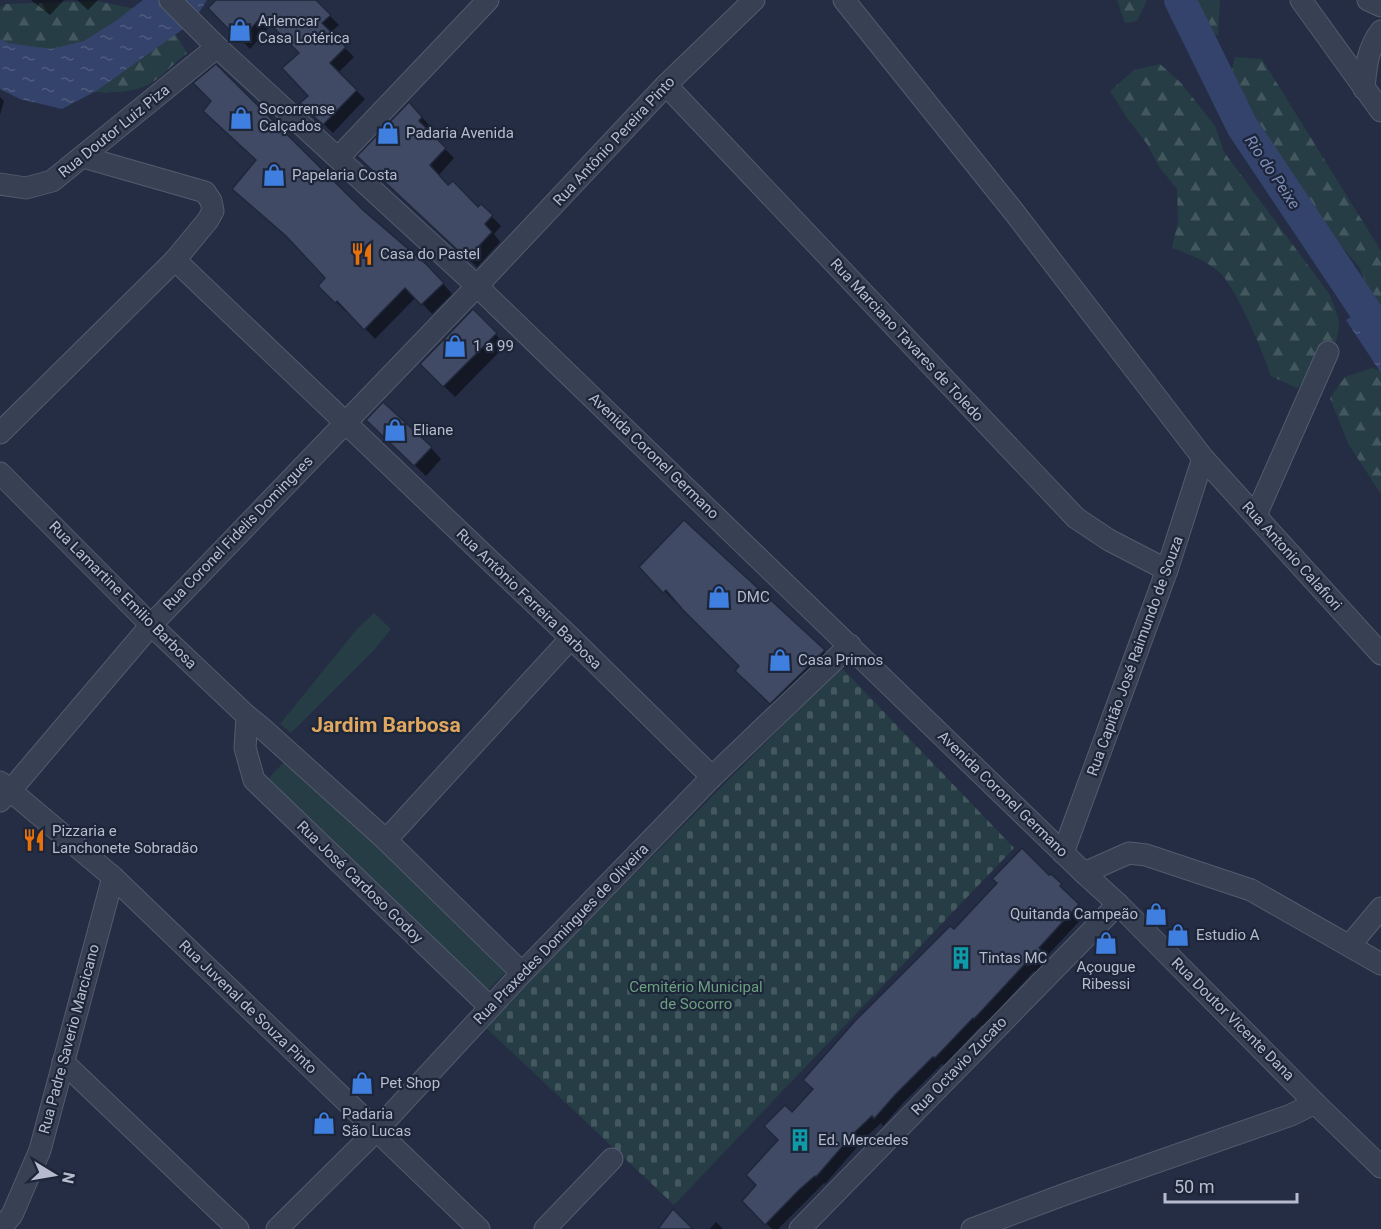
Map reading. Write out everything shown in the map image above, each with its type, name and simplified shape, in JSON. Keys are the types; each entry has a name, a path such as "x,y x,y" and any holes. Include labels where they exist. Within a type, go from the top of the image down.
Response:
{"street":[{"name":"Avenida Coronel Germano","path":"170,0 477,286 1084,873"},
{"path":"338,158 488,0"},
{"name":"Rua Antônio Pereira Pinto","path":"477,286 666,85 754,0"},
{"name":"Rua Antonio Calafiori","path":"844,0 1014,212 1203,458 1381,654"},
{"path":"1301,0 1381,111"},
{"path":"1368,0 1381,6"},
{"path":"1364,89 1366,60 1372,42 1381,31"},
{"name":"Rua Doutor Luiz Piza","path":"0,184 26,188 52,180 83,157 213,42"},
{"name":"Rua Marciano Tavares de Toledo","path":"666,85 1076,518 1109,540 1167,570"},
{"path":"0,433 175,260 213,211 211,201 205,192 83,157"},
{"name":"Rua Antônio Ferreira Barbosa","path":"175,260 571,638 712,777"},
{"name":"Rua Coronel Fidelis Domingues","path":"3,791 151,625 477,286"},
{"path":"1256,515 1328,352"},
{"name":"Rua Capitão José Raimundo de Souza","path":"1064,853 1167,570 1203,458"},
{"name":"Rua Lamartine Emilio Barbosa","path":"0,473 151,625 254,722"},
{"path":"386,840 571,638"},
{"name":"Rua Praxedes Domingues de Oliveira","path":"277,1229 377,1130 522,973 712,777 850,645"},
{"path":"254,722 386,840 522,973"},
{"name":"Rua José Cardoso Godoy","path":"254,722 245,748 254,780 490,1007"},
{"name":"Rua Juvenal de Souza Pinto","path":"3,791 113,878 479,1229"},
{"path":"1084,873 1129,853 1146,855 1251,890 1381,964"},
{"name":"Rua Doutor Vicente Dana","path":"1084,873 1118,904 1381,1167"},
{"name":"Rua Padre Saverio Marcicano","path":"4,1216 40,1150 113,878"},
{"name":"Rua Octavio Zucato","path":"800,1229 1118,904"},
{"path":"1350,945 1381,908"},
{"path":"63,1062 238,1229"},
{"path":"972,1229 1292,1115 1315,1103"},
{"path":"545,1229 612,1159"}],"green space":[{"path":"1117,0 1147,0 1137,21 1125,23"},
{"path":"1174,0 1220,0 1218,35 1190,30"},
{"path":"96,1 151,12 172,28 187,53 151,83 136,89 118,92 55,87 0,72 0,7 6,4"},
{"path":"1235,57 1262,59 1381,251 1381,310 1371,295 1359,267 1270,160 1271,157 1250,138 1237,114 1228,87"},
{"path":"1160,64 1181,83 1215,126 1224,152 1330,295 1339,322 1335,343 1326,360 1297,388 1271,376 1233,290 1218,271 1172,248 1178,221 1177,189 1160,168 1147,144 1110,91 1134,70"},
{"path":"1372,368 1381,371 1381,494 1349,445 1330,398 1345,377"},
{"path":"374,613 391,629 375,649 291,733 280,724 357,629"},
{"name":"Cemitério Municipal de Socorro","path":"841,667 1014,848 674,1205 484,1026"},
{"path":"287,759 508,970 485,993 267,780"}],"water":[{"path":"143,0 207,0 193,22 96,91 62,109 20,99 0,89 0,39 8,43 51,49 84,41"},
{"path":"1375,302 1381,311 1381,373 1346,320"}],"building":[{"path":"216,0 316,0 331,15 322,23 346,47 330,63 357,90 323,125 300,103 308,96 282,68 299,53 262,16 240,41 208,8"},
{"path":"216,64 363,210 427,265 444,283 421,305 405,288 364,330 337,301 335,303 318,286 325,278 286,236 232,189 256,160 203,111 211,101 193,83"},
{"path":"409,102 422,117 419,121 446,148 430,165 448,185 453,181 478,207 481,204 493,215 485,224 492,232 467,259 357,156"},
{"name":"1 a 99","path":"473,309 497,333 443,387 420,364"},
{"name":"Eliane","path":"383,402 432,447 414,466 366,420"},
{"path":"684,520 825,650 770,704 735,671 739,666 666,590 663,593 639,567"},
{"path":"1022,848 1049,875 1051,874 1062,884 1060,886 1079,904 1039,948 1042,951 1028,966 1025,964 974,1019 895,1095 874,1119 872,1116 855,1132 816,1177 799,1190 765,1225 742,1201 756,1185 746,1175 778,1140 764,1126 785,1105 792,1112 813,1089 803,1080 855,1021 950,926 954,929 997,883 992,879"},
{"path":"673,1209 693,1229 658,1229"}],"waterway":[{"name":"Rio do Peixe","path":"1180,0 1242,126 1381,334"}],"place":[{"name":"Arlemcar Casa Lotérica","path":"240,30"},
{"name":"Socorrense Calçados","path":"241,118"},
{"name":"Padaria Avenida","path":"388,133"},
{"name":"Papelaria Costa","path":"274,175"},
{"name":"Casa do Pastel","path":"362,254"},
{"name":"1 a 99","path":"455,346"},
{"name":"Eliane","path":"395,430"},
{"name":"DMC","path":"719,597"},
{"name":"Casa Primos","path":"780,660"},
{"name":"Pizzaria e Lanchonete Sobradão","path":"34,840"},
{"name":"Quitanda Campeão","path":"1156,914"},
{"name":"Estudio A","path":"1178,935"},
{"name":"Açougue Ribessi","path":"1106,943"},
{"name":"Tintas MC","path":"961,958"},
{"name":"Pet Shop","path":"362,1083"},
{"name":"Padaria São Lucas","path":"324,1123"},
{"name":"Ed. Mercedes","path":"800,1140"}],"district":[{"name":"Jardim Barbosa","path":"386,725"}]}
